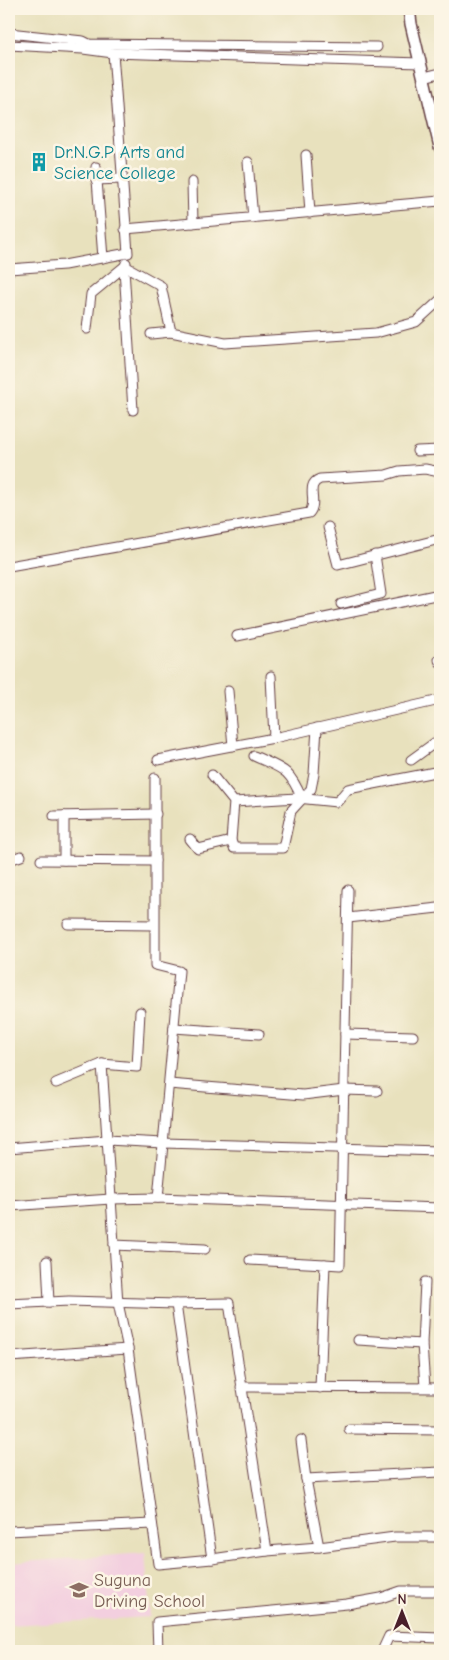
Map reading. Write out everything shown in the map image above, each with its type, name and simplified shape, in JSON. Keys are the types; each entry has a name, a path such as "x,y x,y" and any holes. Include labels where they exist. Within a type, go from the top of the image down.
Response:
{"main road":[{"path":"409,9 440,148"}],"street":[{"path":"9,33 83,41 89,44 377,47"},
{"path":"9,45 83,49 113,53 420,63"},
{"path":"113,53 128,259 125,266 133,410"},
{"path":"424,77 440,73"},
{"path":"306,155 310,212"},
{"path":"248,162 253,218"},
{"path":"96,167 102,258"},
{"path":"96,180 122,180"},
{"path":"192,182 192,223"},
{"path":"125,229 440,201"},
{"path":"9,270 64,265 127,253"},
{"path":"87,329 91,294 125,266"},
{"path":"125,266 161,286 172,332"},
{"path":"152,334 172,332 224,343 376,333 416,322 440,300"},
{"path":"416,451 440,450"},
{"path":"9,566 309,513 314,505 312,486 315,481 320,479 386,475 398,471 425,469 440,472"},
{"path":"328,527 338,564 440,539"},
{"path":"340,604 381,594 375,555"},
{"path":"237,636 440,594"},
{"path":"271,676 274,738"},
{"path":"228,690 233,746"},
{"path":"158,760 274,738 440,700"},
{"path":"212,775 234,802 231,841 234,848 283,848 291,811 310,789 314,774 317,728"},
{"path":"410,760 440,739"},
{"path":"254,756 285,770 295,782 302,799"},
{"path":"234,802 302,799 337,802 348,789 440,771"},
{"path":"156,778 155,965 179,971 158,1198"},
{"path":"64,860 59,816 156,814"},
{"path":"190,839 198,849 231,841"},
{"path":"9,860 21,856"},
{"path":"41,860 155,861"},
{"path":"250,1260 340,1266 348,890"},
{"path":"348,918 438,908"},
{"path":"68,924 154,925"},
{"path":"56,1083 102,1064 137,1067 140,1012"},
{"path":"174,1028 259,1034"},
{"path":"345,1034 413,1036"},
{"path":"102,1064 118,1303 128,1349 158,1564 395,1537 440,1537"},
{"path":"169,1084 303,1095 344,1090 378,1091"},
{"path":"9,1148 107,1140 163,1144 440,1151"},
{"path":"9,1206 111,1199 158,1198 440,1208"},
{"path":"114,1245 205,1249"},
{"path":"47,1261 49,1302"},
{"path":"320,1388 325,1264"},
{"path":"425,1387 422,1344 426,1282"},
{"path":"9,1304 49,1302 229,1303 267,1551"},
{"path":"176,1304 212,1559"},
{"path":"358,1340 422,1344"},
{"path":"9,1358 128,1349"},
{"path":"241,1387 440,1388"},
{"path":"349,1429 440,1430"},
{"path":"301,1440 306,1479 320,1547"},
{"path":"306,1479 440,1472"},
{"path":"9,1531 152,1524"},
{"path":"158,1651 158,1622 346,1604 381,1598 401,1591 440,1591"},
{"path":"382,1651 389,1636 440,1638"}],"shaded area":[{"name":"Suguna Driving School","path":"145,1553 150,1617 9,1625 9,1563"}],"place":[{"name":"Dr.N.G.P Arts and Science College","path":"39,162"},
{"name":"Suguna Driving School","path":"79,1590"}]}
